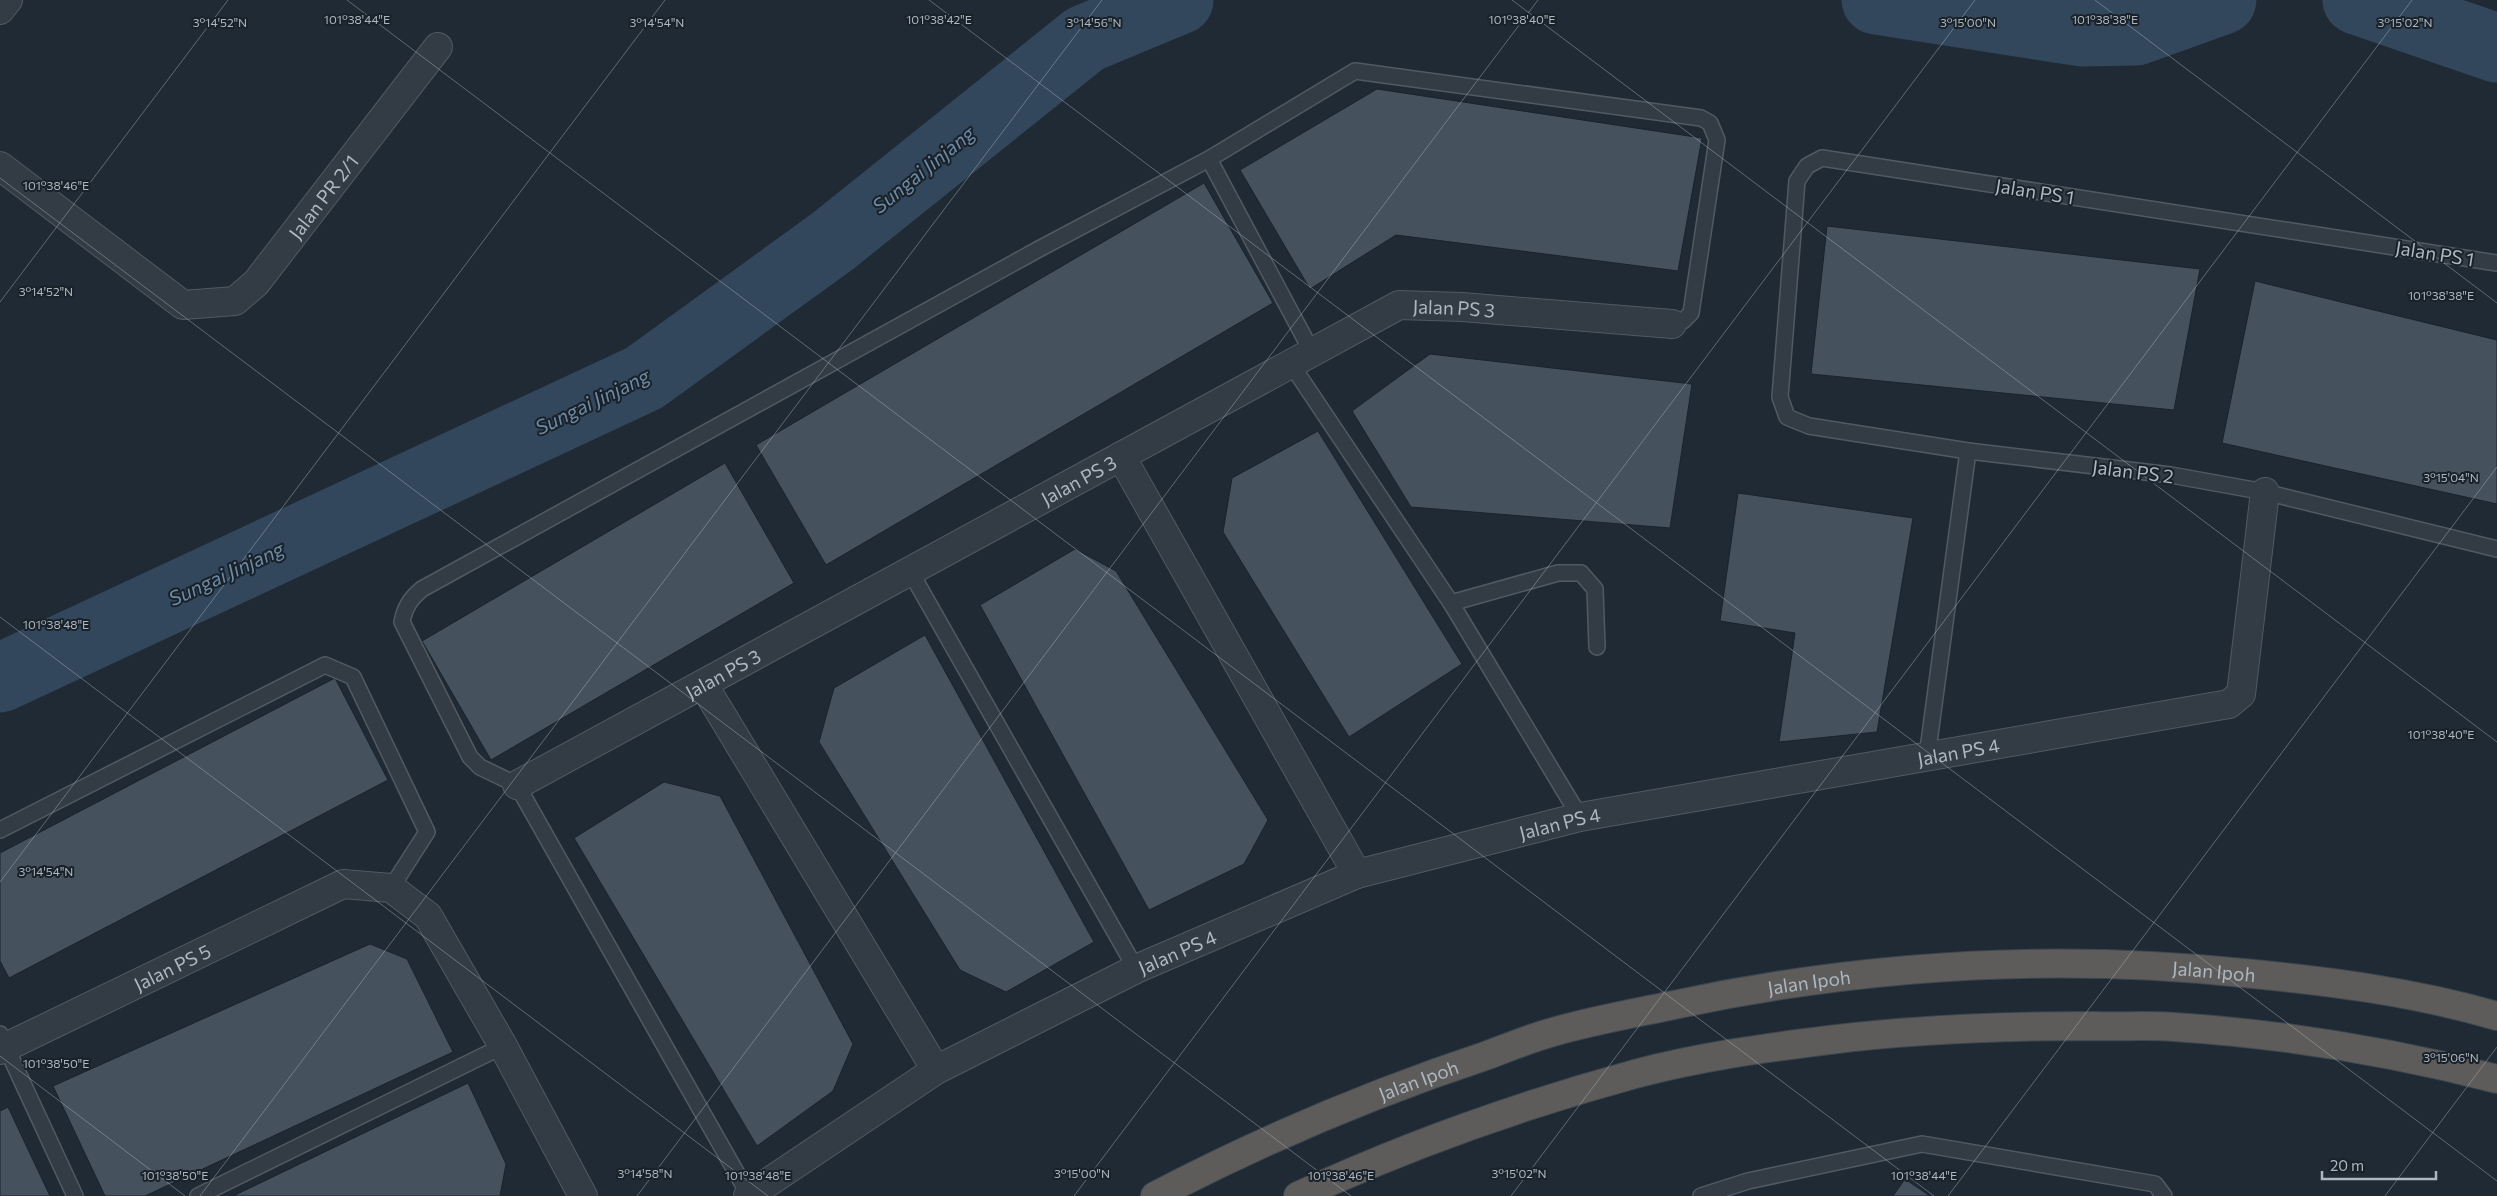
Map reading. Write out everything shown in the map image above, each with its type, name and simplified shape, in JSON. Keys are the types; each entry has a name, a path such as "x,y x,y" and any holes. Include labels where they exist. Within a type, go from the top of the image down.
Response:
{"highway":[{"name":"Jalan Ipoh","path":"1155,1196 1212,1166 1404,1082 1553,1032 1746,990 1823,978 1969,965 2049,962 2180,966 2315,980 2447,1001 2497,1016"},
{"path":"1298,1196 1367,1164 1491,1116 1638,1074 1767,1047 1900,1031 2037,1026 2174,1027 2302,1041 2430,1062 2497,1079"}],"street":[{"path":"0,10 8,0"},
{"name":"Jalan PR 2/1","path":"0,166 183,305 235,301 256,283 438,47"},
{"name":"Jalan PS 3","path":"517,785 1399,305 1462,306 1672,324"},
{"path":"1121,456 1357,874"},
{"name":"Jalan PS 4","path":"749,1196 936,1070 1136,969 1357,874 1580,817 2229,704 2240,694 2265,492"},
{"path":"703,684 936,1070"},
{"name":"Jalan PS 5","path":"2,1043 343,884 391,888"},
{"path":"391,888 428,916 503,1046 583,1196"}],"lane":[{"path":"749,1196 517,785 480,767 470,757 402,622 405,609 411,598 422,589 1039,249 1209,159 1355,71 1701,118 1710,123 1717,140 1691,313 1683,321 1672,324"},
{"name":"Jalan PS 1","path":"1780,397 1797,181 1807,166 1822,158 2497,263"},
{"path":"1209,159 1301,358 1580,817"},
{"name":"Jalan PS 2","path":"1780,397 1787,417 1809,426 1968,451 2171,475 2265,492 2497,549"},
{"path":"1927,757 1968,451"},
{"path":"910,571 1136,969"},
{"path":"1451,603 1558,573 1582,573 1595,589 1597,647"},
{"path":"0,830 325,665 353,677 427,832 391,888"},
{"path":"2,1043 75,1196"},
{"path":"198,1196 503,1046"},
{"path":"1701,1196 1748,1181 1922,1144 2155,1184 2164,1196"}],"building":[{"path":"1377,89 1702,138 1678,271 1396,235 1310,289 1240,170"},
{"path":"1204,183 1273,303 826,565 756,445"},
{"path":"1827,226 2200,269 2174,410 1811,374"},
{"path":"2255,281 2497,340 2497,504 2222,443"},
{"path":"1430,354 1692,384 1670,528 1411,507 1352,411"},
{"path":"1318,431 1462,664 1349,737 1223,532 1232,478"},
{"path":"725,463 794,583 491,760 422,641"},
{"path":"1738,493 1913,518 1877,732 1779,742 1795,633 1720,621"},
{"path":"1075,549 1116,571 1268,820 1244,864 1149,910 980,605"},
{"path":"925,635 1094,942 1006,992 960,970 819,742 834,688"},
{"path":"335,678 388,780 9,978 0,961 0,853"},
{"path":"664,782 720,796 853,1044 833,1091 757,1146 574,838"},
{"path":"370,944 407,959 453,1052 145,1196 105,1196 53,1086"},
{"path":"468,1083 506,1164 500,1196 233,1196"},
{"path":"8,1107 50,1196 0,1196 0,1111"},
{"path":"1905,1179 1930,1196 1893,1196"}],"waterway":[{"name":"Sungai Jinjang","path":"0,678 644,378 833,241 1085,39 1179,0"},
{"name":"Sungai Jinjang","path":"1876,0 2082,32 2136,31 2222,0"},
{"name":"Sungai Jinjang","path":"2357,0 2497,48"}]}
